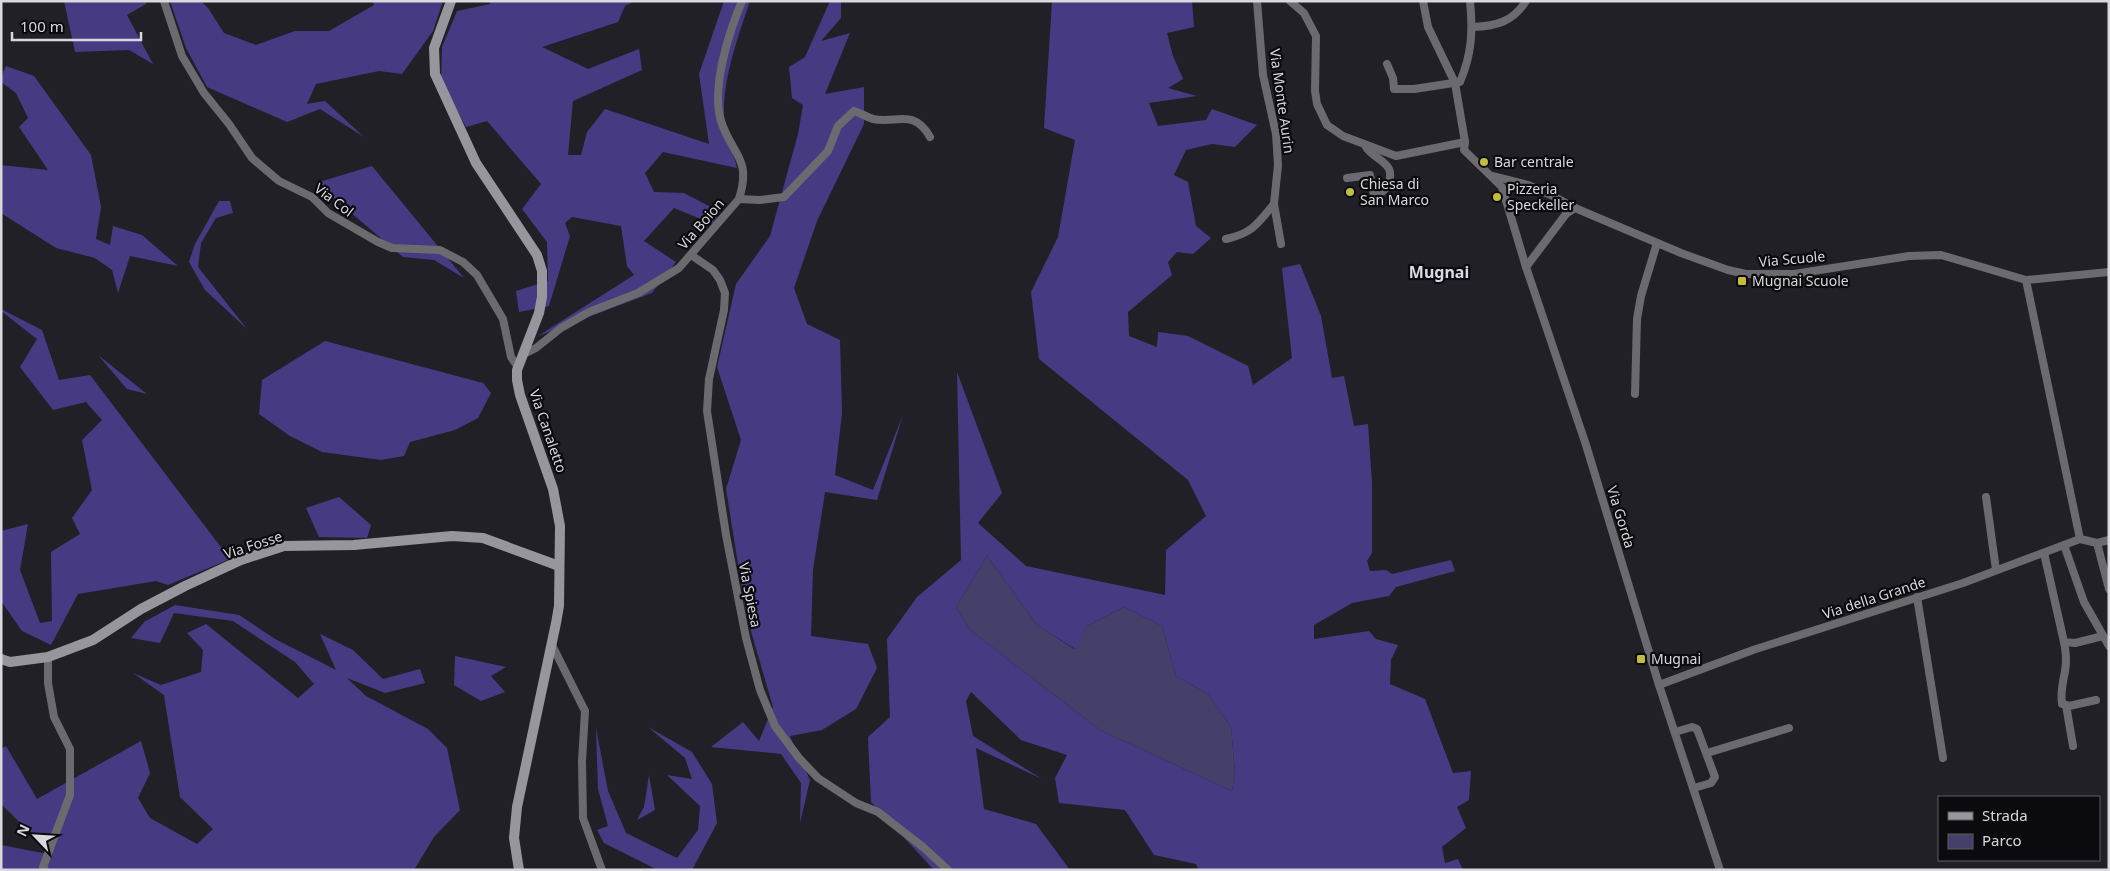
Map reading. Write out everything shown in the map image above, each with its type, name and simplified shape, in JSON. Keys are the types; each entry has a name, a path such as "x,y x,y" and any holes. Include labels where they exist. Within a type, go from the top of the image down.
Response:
{"street":[{"name":"Via Col","path":"164,1 182,56 204,93 229,124 252,158 279,181 312,197 328,213 378,242 392,248 440,250 463,262 477,275 503,319 511,357 518,367"},
{"name":"Via Canaletto","path":"451,1 434,48 435,74 476,163 537,255 542,271 542,297 539,313 518,367 517,380 520,395 557,502 560,526 559,606 514,826 519,870"},
{"path":"739,199 743,186 743,169 738,152 729,140 720,119 719,95 721,71 729,35 742,1"},
{"name":"Via Monte Aurin","path":"1257,1 1263,75 1276,134 1278,165 1274,204 1280,244"},
{"path":"1290,1 1304,13 1316,36 1315,91 1317,104 1327,125 1335,131 1365,145 1396,156 1464,142 1454,83 1428,27 1423,1"},
{"path":"1387,64 1393,78 1394,89 1414,89 1460,82 1471,49 1470,1"},
{"path":"1472,27 1492,26 1509,20 1526,1"},
{"name":"Via Boion","path":"524,353 536,348 561,328 589,312 638,293 679,268 739,199 760,200 784,197 828,151 838,126 854,111 874,119 907,118 924,126 930,137"},
{"name":"Via Gorda","path":"1464,142 1464,150 1502,187 1526,266 1586,445 1660,685 1720,870"},
{"path":"1347,178 1370,175 1374,195 1380,194 1388,185 1390,172 1388,166 1368,150 1365,145"},
{"name":"Via Scuole","path":"1492,176 1528,184 1575,208 1657,243 1728,270 1746,274 1794,274 1910,256 1941,255 2026,280 2109,272"},
{"path":"1226,239 1243,235 1254,227 1274,204"},
{"path":"1526,266 1566,214 1575,208"},
{"path":"1635,394 1637,319 1641,296 1657,243"},
{"name":"Via Spiesa","path":"691,255 713,270 720,280 725,293 724,310 709,379 707,410 726,535 746,638 760,690 775,726 799,758 818,778 856,804 878,812 924,847 948,870"},
{"path":"2026,280 2080,539 2097,543 2109,540"},
{"path":"1986,497 1996,570"},
{"name":"Via Fosse","path":"1,659 10,662 48,657 93,640 140,609 185,586 241,560 284,546 354,545 452,536 483,538 559,566"},
{"name":"Via della Grande","path":"1660,685 1752,650 1917,597 2080,539"},
{"path":"2097,543 2109,589"},
{"path":"2064,545 2084,602 2109,646"},
{"path":"2044,553 2066,656 2066,670 2060,692 2062,704 2069,706 2096,700"},
{"path":"1917,597 1943,758"},
{"path":"2064,642 2075,643 2102,636"},
{"path":"552,645 585,711 582,760 583,818 602,870"},
{"path":"46,870 43,866 70,795 70,749 54,717 48,683 48,657"},
{"path":"2066,705 2073,746"},
{"path":"1675,732 1692,727 1697,729 1707,753 1715,779 1711,783 1694,788"},
{"path":"1707,753 1789,728"}],"green space":[{"path":"987,556 1037,625 1074,649 1087,626 1124,607 1162,626 1176,676 1208,694 1231,727 1235,772 1232,791 1100,730 970,630 956,607"}],"shaded area":[{"path":"64,1 145,1 146,4 127,15 153,64 129,50 75,52"},
{"path":"170,1 201,1 208,8 224,33 256,45 295,31 329,31 374,5 373,1 443,1 433,31 402,74 379,71 316,84 307,104 325,101 364,137 320,109 287,122 207,87 186,48"},
{"path":"491,1 635,1 625,6 618,22 542,47 588,69 639,49 642,70 573,101 568,155 581,155 587,132 605,109 709,144 699,74 724,1 750,1 732,57 724,101 726,128 737,168 663,152 645,173 654,192 684,193 720,212 713,224 674,208 644,241 676,262 652,293 538,336 634,275 627,266 621,226 572,217 565,223 570,236 549,306 519,312 516,291 548,281 547,242 522,209 541,184 487,121 466,127 441,82 442,47 457,11 490,4"},
{"path":"830,1 841,1 841,18 821,41 850,33 825,94 864,87 864,124 817,221 794,288 807,324 840,340 842,413 835,475 873,490 903,415 877,500 825,492 813,570 811,636 868,644 877,668 856,709 822,730 790,736 810,780 800,823 801,783 781,754 711,747 743,722 759,741 773,707 746,614 726,489 741,440 717,367 736,284 770,236 798,134 803,105 792,98 789,67 805,57"},
{"path":"1052,1 1192,1 1194,27 1167,33 1173,56 1183,79 1168,88 1197,96 1149,103 1158,126 1206,120 1212,109 1257,125 1235,147 1212,144 1186,150 1174,175 1188,182 1196,226 1211,238 1193,254 1177,252 1168,262 1172,275 1128,312 1129,336 1157,347 1158,332 1188,336 1248,366 1253,385 1292,358 1282,268 1300,264 1321,316 1332,378 1344,376 1354,426 1368,424 1372,483 1372,553 1367,561 1370,571 1386,570 1392,574 1451,560 1455,571 1396,587 1389,596 1352,603 1314,625 1314,639 1369,631 1376,639 1398,645 1391,660 1390,684 1425,699 1453,773 1471,771 1469,800 1457,807 1466,828 1442,847 1445,863 1458,859 1463,870 1199,870 1196,864 1154,855 1125,810 1059,803 1055,778 1067,755 1021,740 971,692 966,701 973,736 1042,779 976,748 984,809 1036,824 1070,870 934,870 871,802 868,737 890,717 887,639 917,597 961,560 957,372 1002,493 978,523 1026,566 1165,595 1166,550 1206,516 1188,480 1039,359 1031,292 1058,237 1075,140 1044,128","holes":["987,556 1037,625 1075,649 1087,626 1124,607 1162,626 1176,676 1208,694 1231,727 1235,772 1232,791 1100,730 970,630 956,607"]},
{"path":"6,66 34,76 91,155 101,207 96,239 110,245 113,226 142,235 178,266 130,256 118,293 112,270 95,258 56,248 1,213 1,165 48,170 19,127 28,118 16,93 1,82"},
{"path":"372,166 464,278 434,260 403,257 316,183"},
{"path":"219,201 230,201 233,213 216,218 201,243 198,267 247,329 205,290 189,262 195,244"},
{"path":"1,309 42,330 59,380 90,375 230,559 168,585 156,581 78,594 51,645 22,631 1,601 1,531 28,524 20,570 40,623 52,621 51,552 80,534 72,518 92,490 82,440 102,420 86,402 53,410 20,367 37,339 1,311"},
{"path":"325,341 483,383 491,393 478,418 455,430 410,442 404,456 381,460 322,452 290,436 259,414 262,380"},
{"path":"98,355 147,394 127,389"},
{"path":"339,497 371,525 367,538 319,537 306,508"},
{"path":"175,605 239,615 275,639 336,670 320,634 353,650 383,679 420,669 425,683 385,693 347,678 366,696 428,729 447,748 460,810 434,837 414,870 1,870 1,845 53,855 1,804 1,749 6,746 37,799 141,741 150,773 138,798 150,818 197,844 213,829 180,797 164,695 133,673 161,685 201,672 203,650 187,633 206,624 298,698 314,684 295,662 233,621 174,613 160,643 131,638 144,622"},
{"path":"455,656 506,667 491,676 505,692 481,701 454,685"},
{"path":"648,727 692,752 712,784 717,823 692,870 658,870 604,843 597,830 608,826 598,789 596,728 608,791 626,833 677,858 698,830 700,806 667,775 692,779 685,758"},
{"path":"649,775 655,810 637,820 644,807"}],"place":[{"name":"Bar centrale","path":"1484,162"},
{"name":"Chiesa di San Marco","path":"1350,192"},
{"name":"Pizzeria Speckeller","path":"1497,197"},
{"name":"Mugnai Scuole","path":"1742,281"},
{"name":"Mugnai","path":"1641,659"}],"district":[{"name":"Mugnai","path":"1439,272"}]}
